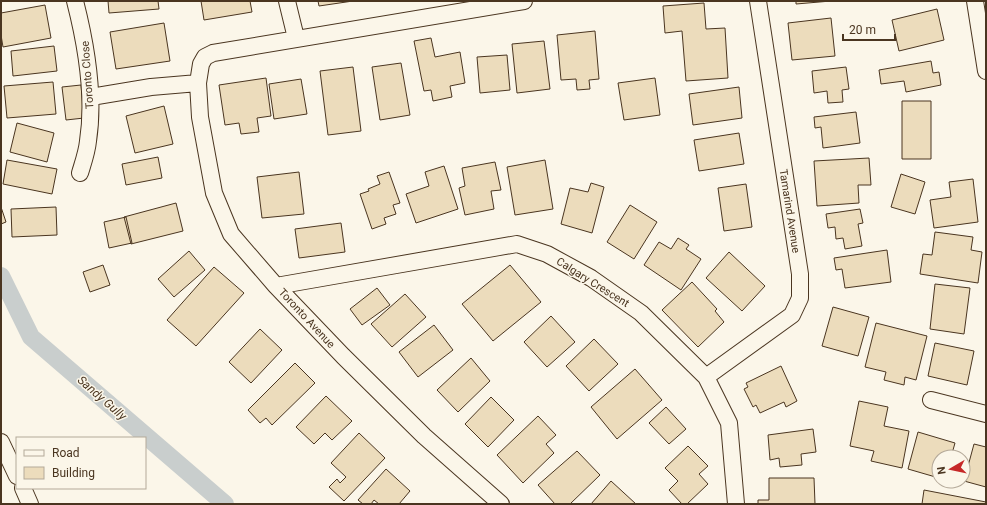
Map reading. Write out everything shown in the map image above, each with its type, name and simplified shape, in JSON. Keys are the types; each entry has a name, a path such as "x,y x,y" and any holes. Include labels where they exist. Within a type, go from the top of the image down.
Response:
{"street":[{"name":"Toronto Close","path":"75,1 84,36 91,97 88,140 80,173"},
{"path":"287,1 296,38"},
{"name":"Toronto Avenue","path":"501,504 424,436 343,356 276,286 231,234 214,193 200,117 198,83 201,64 205,58 213,53 524,1"},
{"name":"Tamarind Avenue","path":"706,377 792,315 800,298 800,274 758,1"},
{"path":"975,1 982,20 986,71"},
{"path":"91,97 151,87 198,83"},
{"name":"Calgary Crescent","path":"276,286 517,244 546,254 591,278 641,313 706,377 729,423 736,504"},
{"path":"931,400 986,414"},
{"path":"1,442 16,474"},
{"path":"23,489 30,504"}],"building":[{"path":"108,1 158,1 159,9 109,13"},
{"path":"201,1 250,1 252,12 204,20"},
{"path":"318,1 353,1 319,6"},
{"path":"796,1 831,1 796,4"},
{"path":"704,3 706,29 725,28 728,78 686,81 682,31 665,33 663,6"},
{"path":"45,5 51,38 3,47 1,35 1,13"},
{"path":"937,9 944,40 899,51 892,20"},
{"path":"831,18 835,56 792,60 788,23"},
{"path":"164,23 170,61 116,69 110,32"},
{"path":"595,31 599,79 589,80 590,89 577,90 576,79 561,80 557,35"},
{"path":"431,38 435,57 460,52 465,83 450,86 452,97 433,101 431,90 424,91 414,41"},
{"path":"544,41 550,89 517,93 512,44"},
{"path":"54,46 57,71 13,76 11,51"},
{"path":"507,55 510,90 480,93 477,57"},
{"path":"931,61 933,73 939,72 941,85 906,92 904,81 881,84 879,70"},
{"path":"401,63 410,115 380,120 372,67"},
{"path":"353,67 361,131 328,135 320,71"},
{"path":"846,67 849,89 842,90 843,102 828,103 827,91 814,93 812,71"},
{"path":"266,78 271,116 257,118 259,132 241,134 239,123 225,125 219,85"},
{"path":"655,78 660,115 624,120 618,83"},
{"path":"301,79 307,114 274,119 269,84"},
{"path":"53,82 56,114 7,118 4,86"},
{"path":"81,85 84,118 66,120 62,87"},
{"path":"739,87 742,118 693,125 689,94"},
{"path":"902,101 931,101 931,159 902,159"},
{"path":"164,106 173,144 135,153 126,116"},
{"path":"856,112 860,143 823,148 821,127 815,128 814,117"},
{"path":"17,123 54,133 47,162 10,152"},
{"path":"739,133 744,164 699,171 694,140"},
{"path":"158,157 162,178 126,185 122,164"},
{"path":"869,158 871,185 858,185 859,203 817,206 814,161"},
{"path":"7,160 57,169 52,194 3,184"},
{"path":"545,160 553,209 515,215 507,167"},
{"path":"495,162 501,190 491,191 494,209 465,215 459,188 465,186 462,168"},
{"path":"444,166 458,209 416,223 406,194 429,186 425,172"},
{"path":"299,172 304,214 262,218 257,177"},
{"path":"389,172 400,203 393,205 396,214 384,218 386,224 372,229 360,194 369,191 368,189 380,184 377,176"},
{"path":"901,174 925,182 915,214 891,207"},
{"path":"973,179 978,222 934,228 930,200 951,197 949,182"},
{"path":"591,183 604,187 592,233 561,224 570,188 588,192"},
{"path":"746,184 752,227 724,231 718,188"},
{"path":"176,203 183,231 131,244 124,217"},
{"path":"630,205 657,222 634,259 607,242"},
{"path":"1,207 6,222 1,224"},
{"path":"56,207 57,235 12,237 11,209"},
{"path":"860,209 863,223 858,224 862,246 845,249 843,238 836,239 835,227 828,228 826,214"},
{"path":"126,217 132,243 109,248 104,222"},
{"path":"341,223 345,252 299,258 295,229"},
{"path":"935,232 973,237 971,250 982,252 978,283 920,274 923,254 932,255"},
{"path":"678,238 689,245 686,249 701,259 681,290 644,265 659,242 671,249"},
{"path":"887,250 891,282 845,288 842,269 836,270 834,258"},
{"path":"189,251 205,270 174,297 158,279"},
{"path":"729,252 765,286 742,311 706,278"},
{"path":"103,265 110,285 90,292 83,272"},
{"path":"510,265 541,302 493,341 462,304"},
{"path":"214,267 244,293 196,346 167,320"},
{"path":"692,282 717,309 715,311 724,322 698,347 662,310"},
{"path":"935,284 970,288 964,334 930,329"},
{"path":"377,288 390,305 362,325 350,309"},
{"path":"405,294 426,317 392,347 371,324"},
{"path":"833,307 869,317 858,356 822,346"},
{"path":"551,316 575,342 547,367 524,342"},
{"path":"876,323 927,336 916,380 905,377 904,385 884,380 886,372 865,367"},
{"path":"434,325 453,350 418,377 399,352"},
{"path":"260,329 282,350 251,383 229,362"},
{"path":"594,339 618,364 589,391 566,366"},
{"path":"935,343 974,351 967,385 928,376"},
{"path":"471,358 490,381 458,412 437,390"},
{"path":"295,363 315,383 272,425 266,418 260,423 248,410"},
{"path":"781,366 797,401 786,407 784,402 760,413 756,405 753,407 744,389 748,387 746,383"},
{"path":"635,369 662,400 617,439 591,407"},
{"path":"326,396 352,421 332,440 325,433 314,444 296,427"},
{"path":"491,397 514,420 488,447 465,424"},
{"path":"859,401 888,407 884,426 909,431 902,468 871,461 874,451 850,446"},
{"path":"666,407 686,429 669,444 649,423"},
{"path":"538,416 556,435 546,444 554,453 523,483 497,455"},
{"path":"813,429 816,452 801,454 802,465 780,467 779,458 770,460 768,435"},
{"path":"918,432 955,443 953,449 931,449 931,476 908,469"},
{"path":"359,433 385,458 344,501 329,487 337,479 340,483 346,477 331,463"},
{"path":"974,444 986,447 986,487 971,483 971,455"},
{"path":"688,446 708,466 699,474 708,484 687,504 682,504 669,490 678,481 665,468"},
{"path":"577,451 600,475 570,504 555,504 538,485"},
{"path":"386,469 410,491 399,504 379,504 374,500 371,504 363,504 358,500"},
{"path":"769,478 814,478 815,504 758,504 758,500 769,500"},
{"path":"611,481 636,504 591,504"},
{"path":"924,490 986,502 986,504 922,504"}],"waterway":[{"name":"Sandy Gully","path":"1,276 31,337 225,504"}]}
